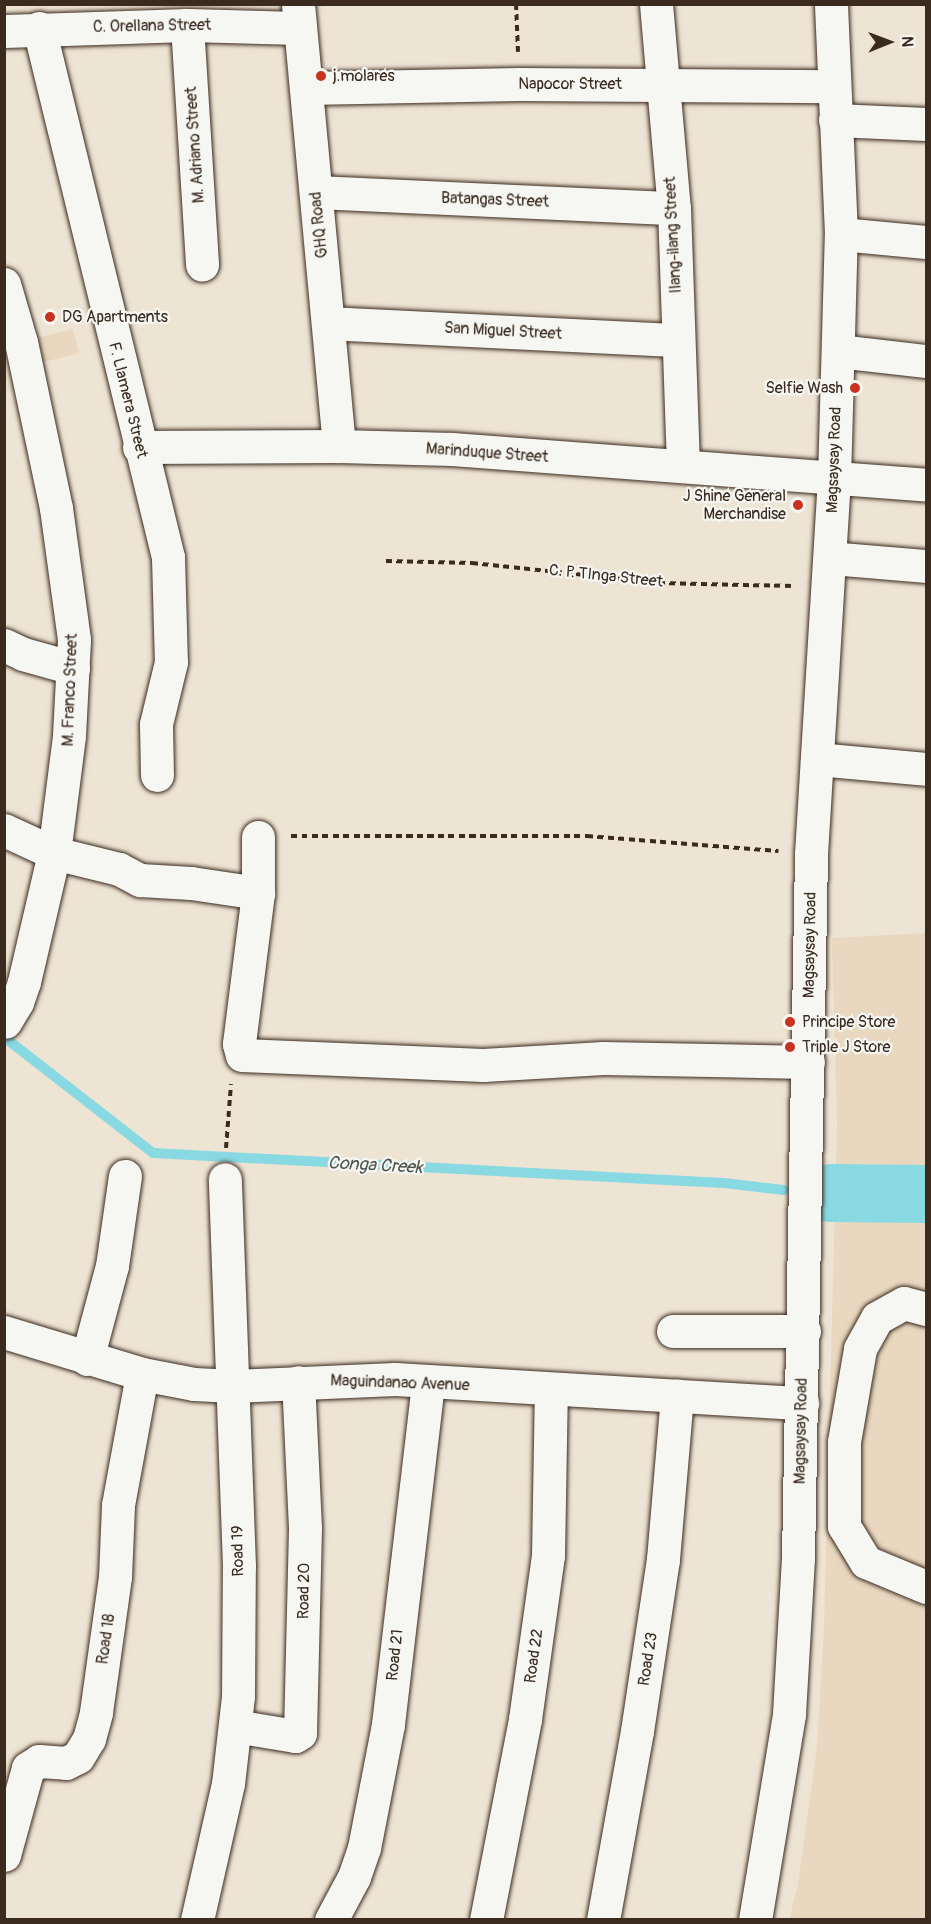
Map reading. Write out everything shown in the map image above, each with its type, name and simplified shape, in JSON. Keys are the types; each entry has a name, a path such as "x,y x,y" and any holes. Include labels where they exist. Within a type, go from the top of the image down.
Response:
{"street":[{"name":"Ilang-ilang Street","path":"656,4 661,84 674,208 683,466"},
{"name":"Magsaysay Road","path":"755,1920 789,1713 798,1558 812,854 834,478 841,234 831,4"},
{"name":"C. Orellana Street","path":"4,31 39,28 187,25 299,16"},
{"name":"GHQ Road","path":"299,16 339,446"},
{"name":"M. Adriano Street","path":"187,25 202,265"},
{"name":"F. Llamera Street","path":"39,28 139,447 168,558 171,597 171,662 156,724 157,775"},
{"name":"Napocor Street","path":"306,88 519,84 834,86"},
{"path":"835,120 927,124"},
{"name":"Batangas Street","path":"316,192 674,208"},
{"path":"841,234 927,242"},
{"name":"M. Franco Street","path":"4,284 13,345 56,508 71,607 73,668 64,790 54,852 24,982 6,1022"},
{"name":"San Miguel Street","path":"328,323 678,340"},
{"path":"838,351 927,361"},
{"name":"Marinduque Street","path":"139,447 339,446 452,449 927,485"},
{"path":"828,573 927,566"},
{"path":"4,645 23,654 73,668"},
{"path":"817,759 927,769"},
{"path":"4,830 54,852 119,869 140,880 191,883 220,890 258,893"},
{"path":"258,837 258,893 239,1044 242,1055 483,1065 603,1058 807,1062"},
{"path":"87,1359 112,1266 125,1176"},
{"name":"Road 19","path":"197,1920 228,1784 235,1726 238,1566 225,1179"},
{"path":"927,1309 904,1303 877,1318 860,1349 844,1442 844,1526 866,1562 927,1587"},
{"path":"673,1332 804,1331"},
{"name":"Maguindanao Avenue","path":"6,1339 142,1374 194,1383 233,1386 394,1380 802,1403"},
{"name":"Road 18","path":"4,1855 28,1768 39,1761 66,1763 78,1758 89,1739 96,1712 115,1577 118,1505 142,1374"},
{"name":"Road 20","path":"235,1726 296,1736 300,1732 305,1528 298,1382"},
{"name":"Road 21","path":"331,1920 354,1877 364,1848 388,1724 428,1382"},
{"name":"Road 22","path":"486,1920 525,1719 548,1556 551,1389"},
{"name":"Road 23","path":"603,1920 637,1731 663,1559 677,1396"}],"path":[{"path":"516,4 519,84"},
{"name":"C. P. TInga Street","path":"386,561 472,563 659,583 828,573"},
{"path":"258,837 460,834 587,836 812,854"},
{"path":"226,1146 233,1072 242,1055"}],"shaded area":[{"path":"73,329 79,353 31,365 24,341"},
{"path":"926,933 926,1919 789,1920 798,1884 817,1747 824,1627 837,1125 832,938"}],"waterway":[{"name":"Conga Creek","path":"4,1037 153,1153 724,1183 784,1190"},
{"name":"Conga Creek","path":"831,1193 926,1194"}],"place":[{"name":"j.molares","path":"321,76"},
{"name":"DG Apartments","path":"50,317"},
{"name":"Selfie Wash","path":"855,388"},
{"name":"J Shine General Merchandise","path":"798,505"},
{"name":"Principe Store","path":"790,1022"},
{"name":"Triple J Store","path":"790,1047"}]}
